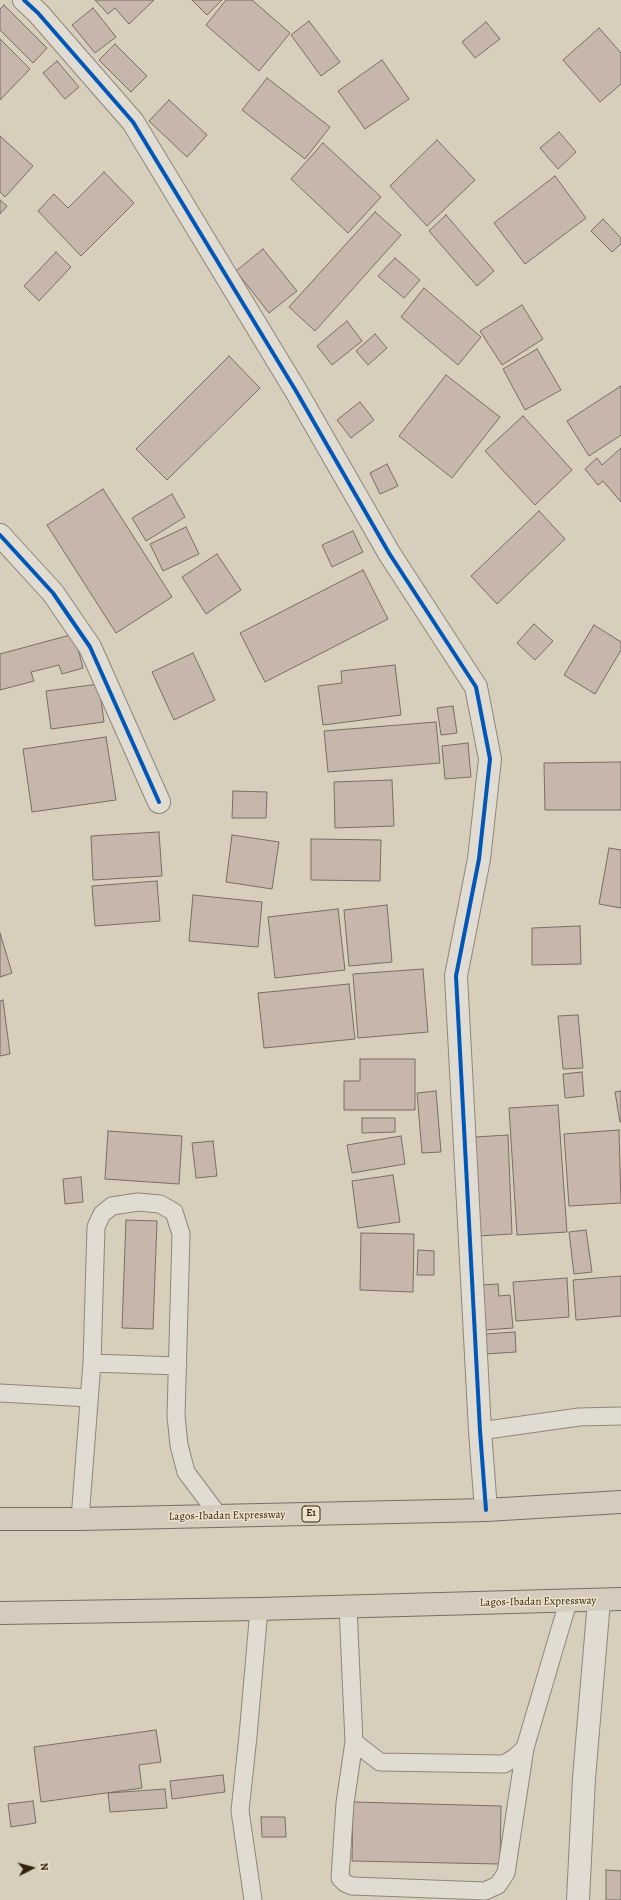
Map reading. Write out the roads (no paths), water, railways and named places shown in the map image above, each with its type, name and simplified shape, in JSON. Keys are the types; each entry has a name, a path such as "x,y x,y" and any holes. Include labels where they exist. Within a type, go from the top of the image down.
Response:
{"highway":[{"name":"Lagos-Ibadan Expressway","path":"0,1519 80,1519 486,1510 621,1502"},
{"name":"Lagos-Ibadan Expressway","path":"0,1613 259,1609 621,1600"}],"street":[{"path":"24,0 38,13 133,122 296,391 389,553 476,687 490,759 479,859 456,976 480,1431 486,1510"},
{"path":"0,535 53,593 90,647 159,802"},
{"path":"578,1900 584,1778 599,1601"}],"lane":[{"path":"80,1519 92,1363 96,1227 102,1214 112,1206 138,1202 160,1204 174,1212 181,1234 176,1416 179,1445 186,1472 219,1516"},
{"path":"92,1363 178,1366"},
{"path":"0,1393 89,1398"},
{"path":"480,1431 579,1417 621,1416"},
{"path":"348,1607 354,1742 345,1803 340,1878 352,1886 485,1891 498,1885 506,1873 525,1748 568,1602"},
{"path":"253,1900 240,1811 259,1609"},
{"path":"354,1742 380,1762 504,1764 514,1758 525,1748"}]}
